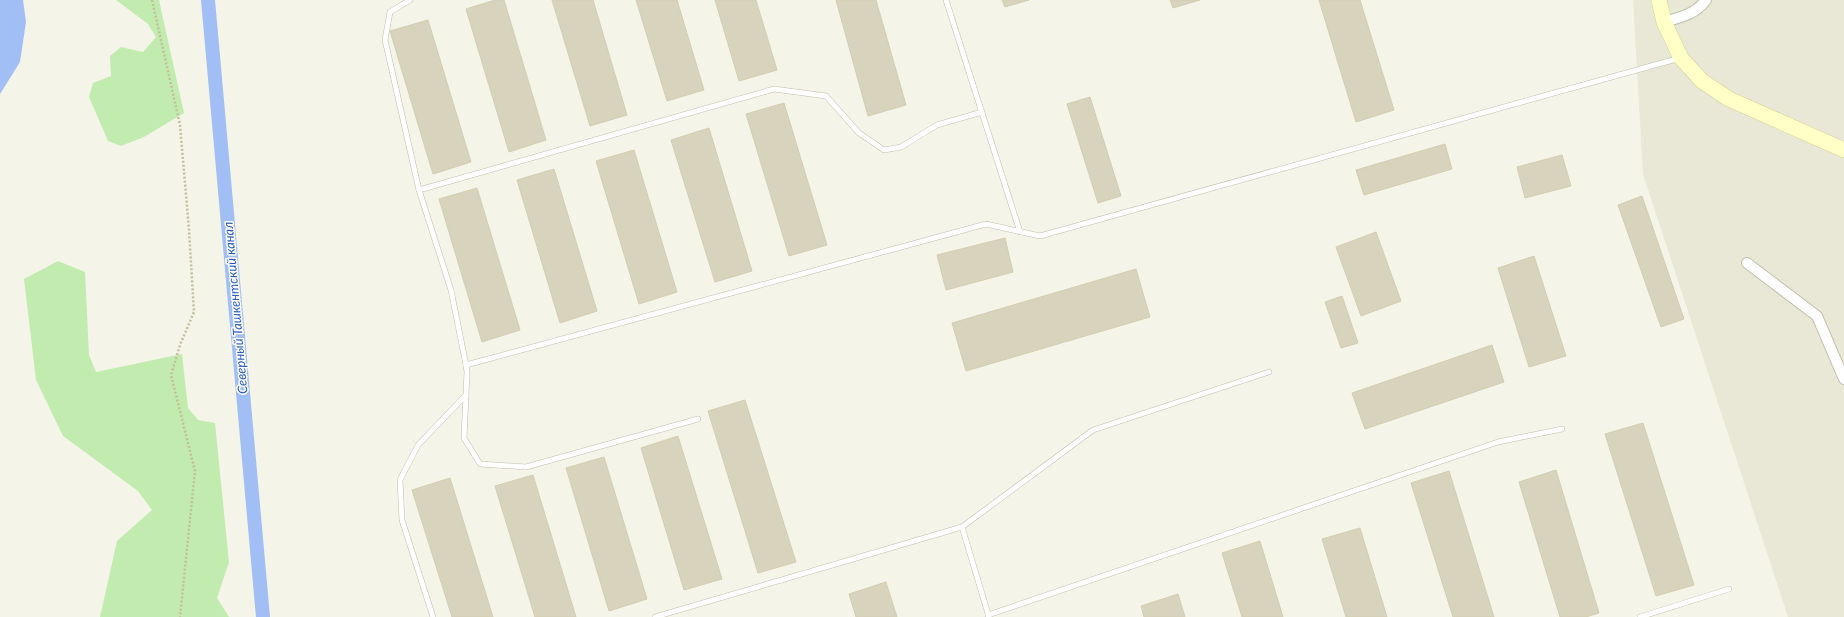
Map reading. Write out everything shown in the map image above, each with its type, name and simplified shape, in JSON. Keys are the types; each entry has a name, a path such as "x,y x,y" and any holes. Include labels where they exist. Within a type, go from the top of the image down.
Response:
{"street":[{"path":"1659,0 1664,22 1681,58 1702,81 1729,99 1844,150"},
{"path":"1664,22 1683,17 1702,5 1706,0"},
{"path":"1747,263 1818,316 1844,379"}],"lane":[{"path":"410,0 390,12 385,40 419,190 451,290 466,365 464,438 480,464 526,467 698,419"},
{"path":"946,0 1020,232"},
{"path":"466,365 986,224 1040,236 1681,58"},
{"path":"419,190 774,89 826,96 859,133 884,150 901,147 937,125 982,112"},
{"path":"655,617 962,527 1093,430 1269,372"},
{"path":"433,617 402,520 400,480 418,445 466,395"},
{"path":"962,527 989,616 1498,442 1562,429"},
{"path":"1640,617 1729,589"}],"path":[{"path":"152,0 180,125 194,312 180,345 171,375 195,471 180,617"}],"shaded area":[{"path":"1633,0 1844,0 1844,617 1788,617 1643,174"}],"green space":[{"path":"116,0 159,0 184,113 144,137 121,146 108,141 89,97 93,83 111,76 110,56 121,47 143,52 156,37 148,24"},
{"path":"58,261 85,272 89,355 96,372 182,354 188,408 198,420 215,423 229,562 217,598 229,617 100,617 117,541 152,510 138,491 63,436 36,380 24,279"}],"water":[{"path":"0,0 23,0 26,22 20,62 0,94"}],"building":[{"path":"495,0 504,0 546,140 509,152 466,9"},
{"path":"552,0 593,0 627,115 590,126"},
{"path":"636,0 677,0 704,90 667,101"},
{"path":"715,0 756,0 777,70 739,81"},
{"path":"836,0 876,0 906,105 868,116"},
{"path":"1002,0 1029,0 1005,7"},
{"path":"1170,0 1200,0 1173,8"},
{"path":"1319,0 1360,0 1394,110 1356,122"},
{"path":"428,20 471,162 433,174 390,31"},
{"path":"1090,97 1121,196 1098,203 1067,104"},
{"path":"784,103 827,245 789,256 746,114"},
{"path":"709,128 752,271 715,282 671,140"},
{"path":"1445,144 1452,169 1364,195 1356,170"},
{"path":"634,150 677,292 639,304 596,161"},
{"path":"1562,155 1571,186 1525,198 1517,167"},
{"path":"554,169 597,311 560,323 517,180"},
{"path":"477,188 520,330 482,342 439,199"},
{"path":"1642,196 1684,319 1661,327 1618,205"},
{"path":"1376,232 1401,301 1361,316 1336,247"},
{"path":"1005,238 1013,272 946,290 937,255"},
{"path":"1534,256 1566,356 1529,367 1498,268"},
{"path":"1136,269 1150,317 966,371 952,323"},
{"path":"1342,296 1358,343 1341,348 1325,302"},
{"path":"1492,345 1504,382 1365,429 1352,393"},
{"path":"745,400 796,562 758,573 708,411"},
{"path":"1643,423 1694,585 1656,596 1605,434"},
{"path":"678,436 722,579 684,590 641,448"},
{"path":"604,457 647,599 609,611 566,468"},
{"path":"1556,470 1599,613 1586,617 1560,617 1519,482"},
{"path":"1449,471 1494,617 1453,617 1411,483"},
{"path":"533,475 576,617 535,617 495,486"},
{"path":"450,478 493,617 452,617 412,490"},
{"path":"1360,528 1387,617 1346,617 1322,539"},
{"path":"1260,541 1283,617 1242,617 1222,553"},
{"path":"886,582 897,617 856,617 849,594"},
{"path":"1178,594 1185,617 1144,617 1141,606"}],"waterway":[{"name":"Северный Ташкентский канал","path":"208,0 263,617"}]}
